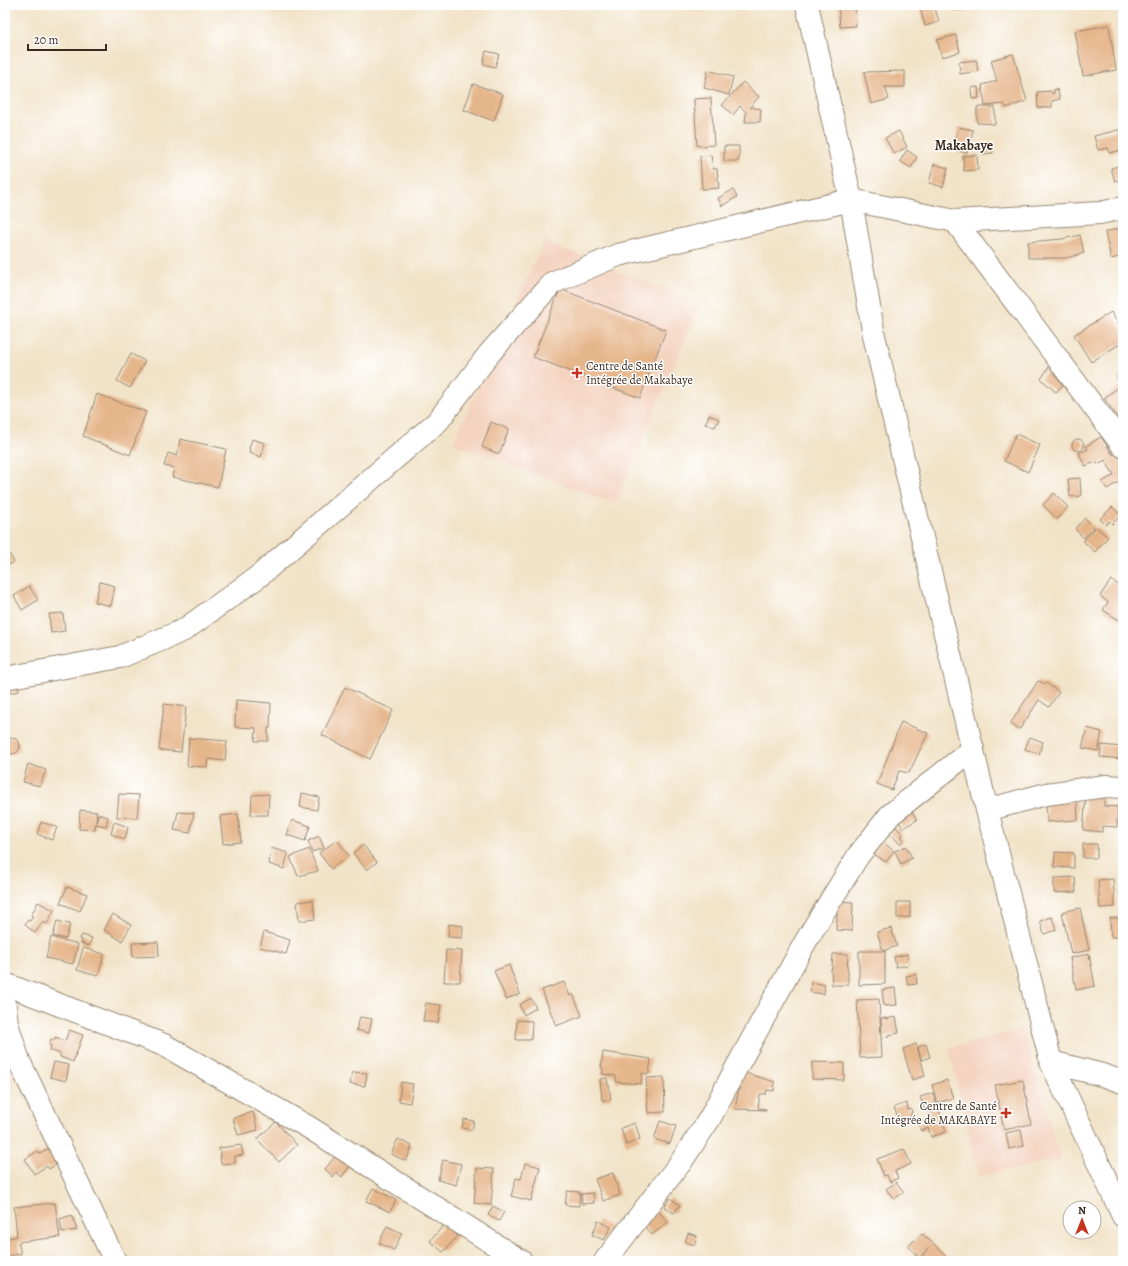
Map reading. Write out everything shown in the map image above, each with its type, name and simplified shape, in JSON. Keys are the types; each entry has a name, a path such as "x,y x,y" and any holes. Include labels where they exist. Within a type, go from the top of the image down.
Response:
{"street":[{"path":"807,5 851,200 874,336 972,749 1051,1062 1123,1216"},
{"path":"5,678 120,657 184,630 259,576 438,422 489,354 552,283 618,254 851,200 955,222 1100,213 1123,208"},
{"path":"955,222 1123,446"},
{"path":"605,1261 681,1162 710,1118 806,939 858,856 890,815 972,749"},
{"path":"987,810 1046,794 1106,786 1123,787"},
{"path":"5,984 164,1045 310,1128 521,1261"},
{"path":"5,1006 7,1024 19,1061 114,1261"},
{"path":"1051,1062 1123,1082"}],"shaded area":[{"name":"Centre de Santé Intégrée de Makabaye","path":"544,241 700,304 615,504 453,443"},
{"name":"Centre de Santé Intégrée de MAKABAYE","path":"1023,1029 1061,1159 979,1176 949,1048"}],"building":[{"path":"838,5 855,5 856,26 840,27"},
{"path":"934,5 939,22 925,26 920,8"},
{"path":"953,5 966,5 966,10 953,10"},
{"path":"1109,25 1116,70 1083,76 1075,31"},
{"path":"956,35 960,52 942,57 937,40"},
{"path":"486,51 499,54 495,67 483,64"},
{"path":"1013,54 1027,101 1006,108 1004,104 985,106 982,85 997,81 991,60"},
{"path":"976,60 978,71 960,74 959,62"},
{"path":"708,70 733,77 729,95 704,88"},
{"path":"905,71 905,87 885,87 889,99 871,104 864,72"},
{"path":"743,82 759,97 750,107 761,109 760,122 745,122 746,112 740,106 733,115 722,105"},
{"path":"473,84 503,94 494,121 464,110"},
{"path":"978,87 979,98 972,99 971,88"},
{"path":"1057,89 1060,99 1052,101 1052,107 1038,108 1037,92 1051,91 1052,94 1054,93 1054,90"},
{"path":"711,98 714,145 697,146 694,99"},
{"path":"977,107 995,107 995,124 977,123"},
{"path":"959,127 973,130 967,153 953,150"},
{"path":"1122,129 1123,150 1109,153 1108,148 1098,150 1094,136"},
{"path":"899,131 907,147 894,154 885,138"},
{"path":"987,144 992,145 993,153 982,154 982,148"},
{"path":"724,146 739,146 739,161 724,161"},
{"path":"907,150 917,157 911,168 900,161"},
{"path":"711,155 713,169 717,169 719,188 702,189 700,156"},
{"path":"977,155 978,170 964,171 963,156"},
{"path":"934,164 948,168 943,187 929,183"},
{"path":"1123,165 1123,179 1115,181 1111,168"},
{"path":"733,190 737,197 722,206 718,198"},
{"path":"1123,227 1123,256 1111,259 1105,232"},
{"path":"1080,235 1084,253 1066,258 1028,258 1028,242 1062,239"},
{"path":"560,289 666,330 640,398 533,357"},
{"path":"1111,312 1123,332 1123,342 1091,362 1074,335"},
{"path":"131,354 145,361 130,388 117,381"},
{"path":"1052,362 1066,382 1056,392 1041,379"},
{"path":"1123,374 1123,385 1117,378"},
{"path":"1119,387 1123,392 1122,423 1104,398"},
{"path":"97,394 146,412 130,455 83,436"},
{"path":"709,415 719,419 715,427 705,424"},
{"path":"491,422 509,429 499,454 482,447"},
{"path":"1016,434 1040,445 1028,472 1004,461"},
{"path":"1101,437 1113,455 1117,452 1123,460 1123,481 1107,489 1102,482 1114,475 1105,460 1098,464 1096,462 1085,466 1079,453 1088,449 1086,446"},
{"path":"180,439 226,449 218,487 172,477 174,468 164,466 168,453 177,456"},
{"path":"252,439 265,443 261,457 249,453"},
{"path":"1076,439 1080,439 1084,445 1080,451 1076,451 1072,447 1072,443"},
{"path":"1080,478 1081,496 1070,497 1068,479"},
{"path":"1054,493 1068,507 1057,519 1043,505"},
{"path":"1112,507 1121,515 1112,524 1109,521 1106,525 1100,519"},
{"path":"1085,518 1094,527 1084,538 1075,529"},
{"path":"1096,527 1108,537 1095,552 1083,541"},
{"path":"5,546 14,562 5,567"},
{"path":"1111,580 1123,588 1123,612 1119,620 1103,610 1108,602 1100,596"},
{"path":"100,582 115,586 111,606 95,602"},
{"path":"29,586 38,600 22,610 14,596"},
{"path":"63,613 65,631 51,633 49,614"},
{"path":"1038,681 1046,683 1059,692 1049,707 1039,700 1020,729 1010,724"},
{"path":"18,684 19,691 8,693 9,695 5,696 5,686"},
{"path":"345,687 393,710 370,759 322,735"},
{"path":"236,700 271,703 268,741 255,741 256,728 235,727"},
{"path":"164,704 186,707 181,752 159,750"},
{"path":"901,722 928,733 909,773 899,771 892,790 877,784"},
{"path":"1087,728 1102,732 1098,751 1082,748"},
{"path":"1030,737 1043,742 1039,754 1025,749"},
{"path":"12,738 19,743 20,746 15,753 12,754 5,749 4,746 9,739"},
{"path":"189,738 227,741 225,761 208,759 207,767 187,766"},
{"path":"1101,745 1123,747 1123,759 1100,757"},
{"path":"28,764 46,770 40,786 23,782"},
{"path":"302,793 319,797 317,810 300,807"},
{"path":"119,794 139,795 137,818 117,817"},
{"path":"269,794 268,815 251,815 252,795"},
{"path":"1086,796 1104,797 1104,806 1118,807 1117,827 1102,826 1102,832 1083,830"},
{"path":"1077,801 1078,820 1047,822 1046,803"},
{"path":"909,806 917,820 903,828 895,815"},
{"path":"80,810 97,812 95,830 79,829"},
{"path":"178,812 194,813 190,833 174,830"},
{"path":"98,814 108,817 106,826 96,824"},
{"path":"238,814 241,842 223,844 220,816"},
{"path":"292,820 310,826 305,841 287,835"},
{"path":"41,822 57,827 52,840 37,834"},
{"path":"114,822 128,827 125,839 111,834"},
{"path":"896,827 903,835 901,836 904,840 900,844 890,833"},
{"path":"319,836 324,848 312,852 308,841"},
{"path":"337,840 349,856 331,869 319,853"},
{"path":"880,840 894,851 886,862 871,852"},
{"path":"1083,844 1097,844 1097,858 1083,858"},
{"path":"363,845 377,862 367,870 353,853"},
{"path":"906,846 912,858 901,864 895,851"},
{"path":"271,848 288,853 284,869 269,864"},
{"path":"309,849 318,871 298,876 290,857"},
{"path":"1055,852 1074,853 1074,868 1054,867"},
{"path":"1075,877 1076,892 1054,893 1054,878"},
{"path":"1113,879 1115,907 1100,908 1098,880"},
{"path":"67,887 87,894 80,911 60,903"},
{"path":"313,900 315,919 299,921 297,902"},
{"path":"838,901 853,902 852,931 836,930"},
{"path":"38,902 54,910 47,924 43,922 35,933 25,925 28,920 30,921 33,917 31,916"},
{"path":"897,902 910,902 910,917 897,918"},
{"path":"1080,908 1089,950 1071,954 1062,912"},
{"path":"113,914 131,925 122,941 104,930"},
{"path":"1052,917 1056,930 1044,934 1040,921"},
{"path":"1110,918 1123,918 1123,937 1111,937"},
{"path":"57,921 70,924 66,939 53,936"},
{"path":"449,924 463,926 462,938 448,937"},
{"path":"891,928 897,946 883,951 877,932"},
{"path":"264,932 290,940 286,954 260,947"},
{"path":"82,935 92,938 89,946 81,943 82,940 80,939"},
{"path":"51,937 78,944 73,964 46,958"},
{"path":"158,942 159,956 133,957 132,943"},
{"path":"83,948 104,954 98,976 77,970"},
{"path":"446,950 462,951 460,982 444,982"},
{"path":"859,951 885,951 885,984 859,985"},
{"path":"833,954 848,954 848,985 832,985 831,969"},
{"path":"908,954 909,965 896,967 894,957"},
{"path":"1089,954 1095,986 1076,990 1070,958"},
{"path":"509,965 520,994 506,999 494,971"},
{"path":"916,974 917,984 908,985 906,976"},
{"path":"564,982 570,996 573,994 582,1016 556,1026 542,990"},
{"path":"811,982 825,985 824,994 810,992"},
{"path":"895,988 897,1005 884,1006 882,990"},
{"path":"531,998 536,1008 524,1015 519,1005"},
{"path":"879,999 882,1057 860,1058 857,1000"},
{"path":"426,1003 441,1005 438,1023 423,1021"},
{"path":"360,1017 372,1019 369,1033 356,1030"},
{"path":"896,1017 899,1033 882,1038 881,1018 886,1019"},
{"path":"517,1020 532,1021 531,1040 516,1040"},
{"path":"69,1030 83,1035 73,1062 60,1057 60,1054 50,1050 51,1046 49,1045 51,1039 54,1041 55,1037 65,1041"},
{"path":"916,1044 925,1076 912,1080 903,1049"},
{"path":"926,1044 930,1057 921,1060 918,1047"},
{"path":"603,1052 651,1059 649,1074 642,1073 641,1084 616,1082 616,1076 602,1074 603,1068 601,1067"},
{"path":"54,1062 69,1065 66,1081 50,1077"},
{"path":"812,1062 844,1063 844,1080 812,1079"},
{"path":"352,1072 367,1073 365,1086 350,1084"},
{"path":"742,1072 775,1082 774,1091 767,1090 766,1094 760,1094 758,1108 766,1110 735,1109"},
{"path":"664,1077 665,1112 648,1113 646,1078"},
{"path":"607,1078 611,1100 602,1100 600,1079"},
{"path":"947,1080 953,1098 937,1103 932,1085"},
{"path":"1023,1080 1031,1124 1004,1130 995,1085"},
{"path":"401,1082 413,1084 410,1103 399,1101"},
{"path":"933,1093 946,1132 931,1137 928,1128 921,1131 918,1123 931,1118 928,1109 925,1109 920,1097"},
{"path":"907,1103 908,1110 911,1109 911,1117 899,1121 894,1107"},
{"path":"253,1112 258,1130 238,1135 233,1118"},
{"path":"464,1119 474,1121 472,1130 462,1128"},
{"path":"660,1121 676,1126 670,1144 654,1139"},
{"path":"276,1122 297,1145 279,1162 257,1139"},
{"path":"635,1123 640,1139 626,1145 621,1128"},
{"path":"1021,1130 1024,1146 1009,1149 1006,1133"},
{"path":"398,1139 412,1146 406,1161 391,1154"},
{"path":"241,1145 243,1155 235,1156 235,1163 221,1164 219,1148"},
{"path":"52,1146 62,1161 49,1169 47,1166 34,1174 25,1159 38,1151 40,1154"},
{"path":"904,1149 911,1164 895,1171 898,1178 890,1182 887,1175 884,1176 877,1159"},
{"path":"337,1154 350,1166 342,1177 336,1172 333,1177 325,1169"},
{"path":"443,1160 461,1164 456,1185 438,1180"},
{"path":"525,1163 540,1167 531,1201 511,1196 516,1178 521,1179"},
{"path":"477,1168 494,1169 491,1205 474,1203"},
{"path":"613,1173 620,1195 603,1201 595,1179"},
{"path":"896,1182 904,1192 894,1199 886,1189"},
{"path":"373,1188 396,1200 390,1212 366,1201"},
{"path":"567,1191 580,1192 579,1206 565,1205"},
{"path":"593,1193 594,1203 582,1204 581,1194"},
{"path":"670,1198 680,1205 674,1213 664,1207"},
{"path":"55,1203 60,1237 18,1242 21,1254 6,1256 5,1239 17,1236 14,1207"},
{"path":"493,1206 504,1212 499,1221 488,1215"},
{"path":"657,1210 668,1222 652,1235 642,1223"},
{"path":"72,1215 77,1230 62,1232 60,1219"},
{"path":"598,1221 611,1227 604,1240 592,1235"},
{"path":"445,1224 458,1236 443,1252 430,1241"},
{"path":"387,1226 402,1233 394,1250 379,1243"},
{"path":"688,1233 697,1236 695,1245 685,1242"},
{"path":"922,1234 950,1261 929,1261 923,1254 919,1258 908,1246"}],"place":[{"name":"Centre de Santé Intégrée de Makabaye","path":"577,373"},
{"name":"Centre de Santé Intégrée de MAKABAYE","path":"1006,1113"}],"district":[{"name":"Makabaye","path":"964,145"}]}
